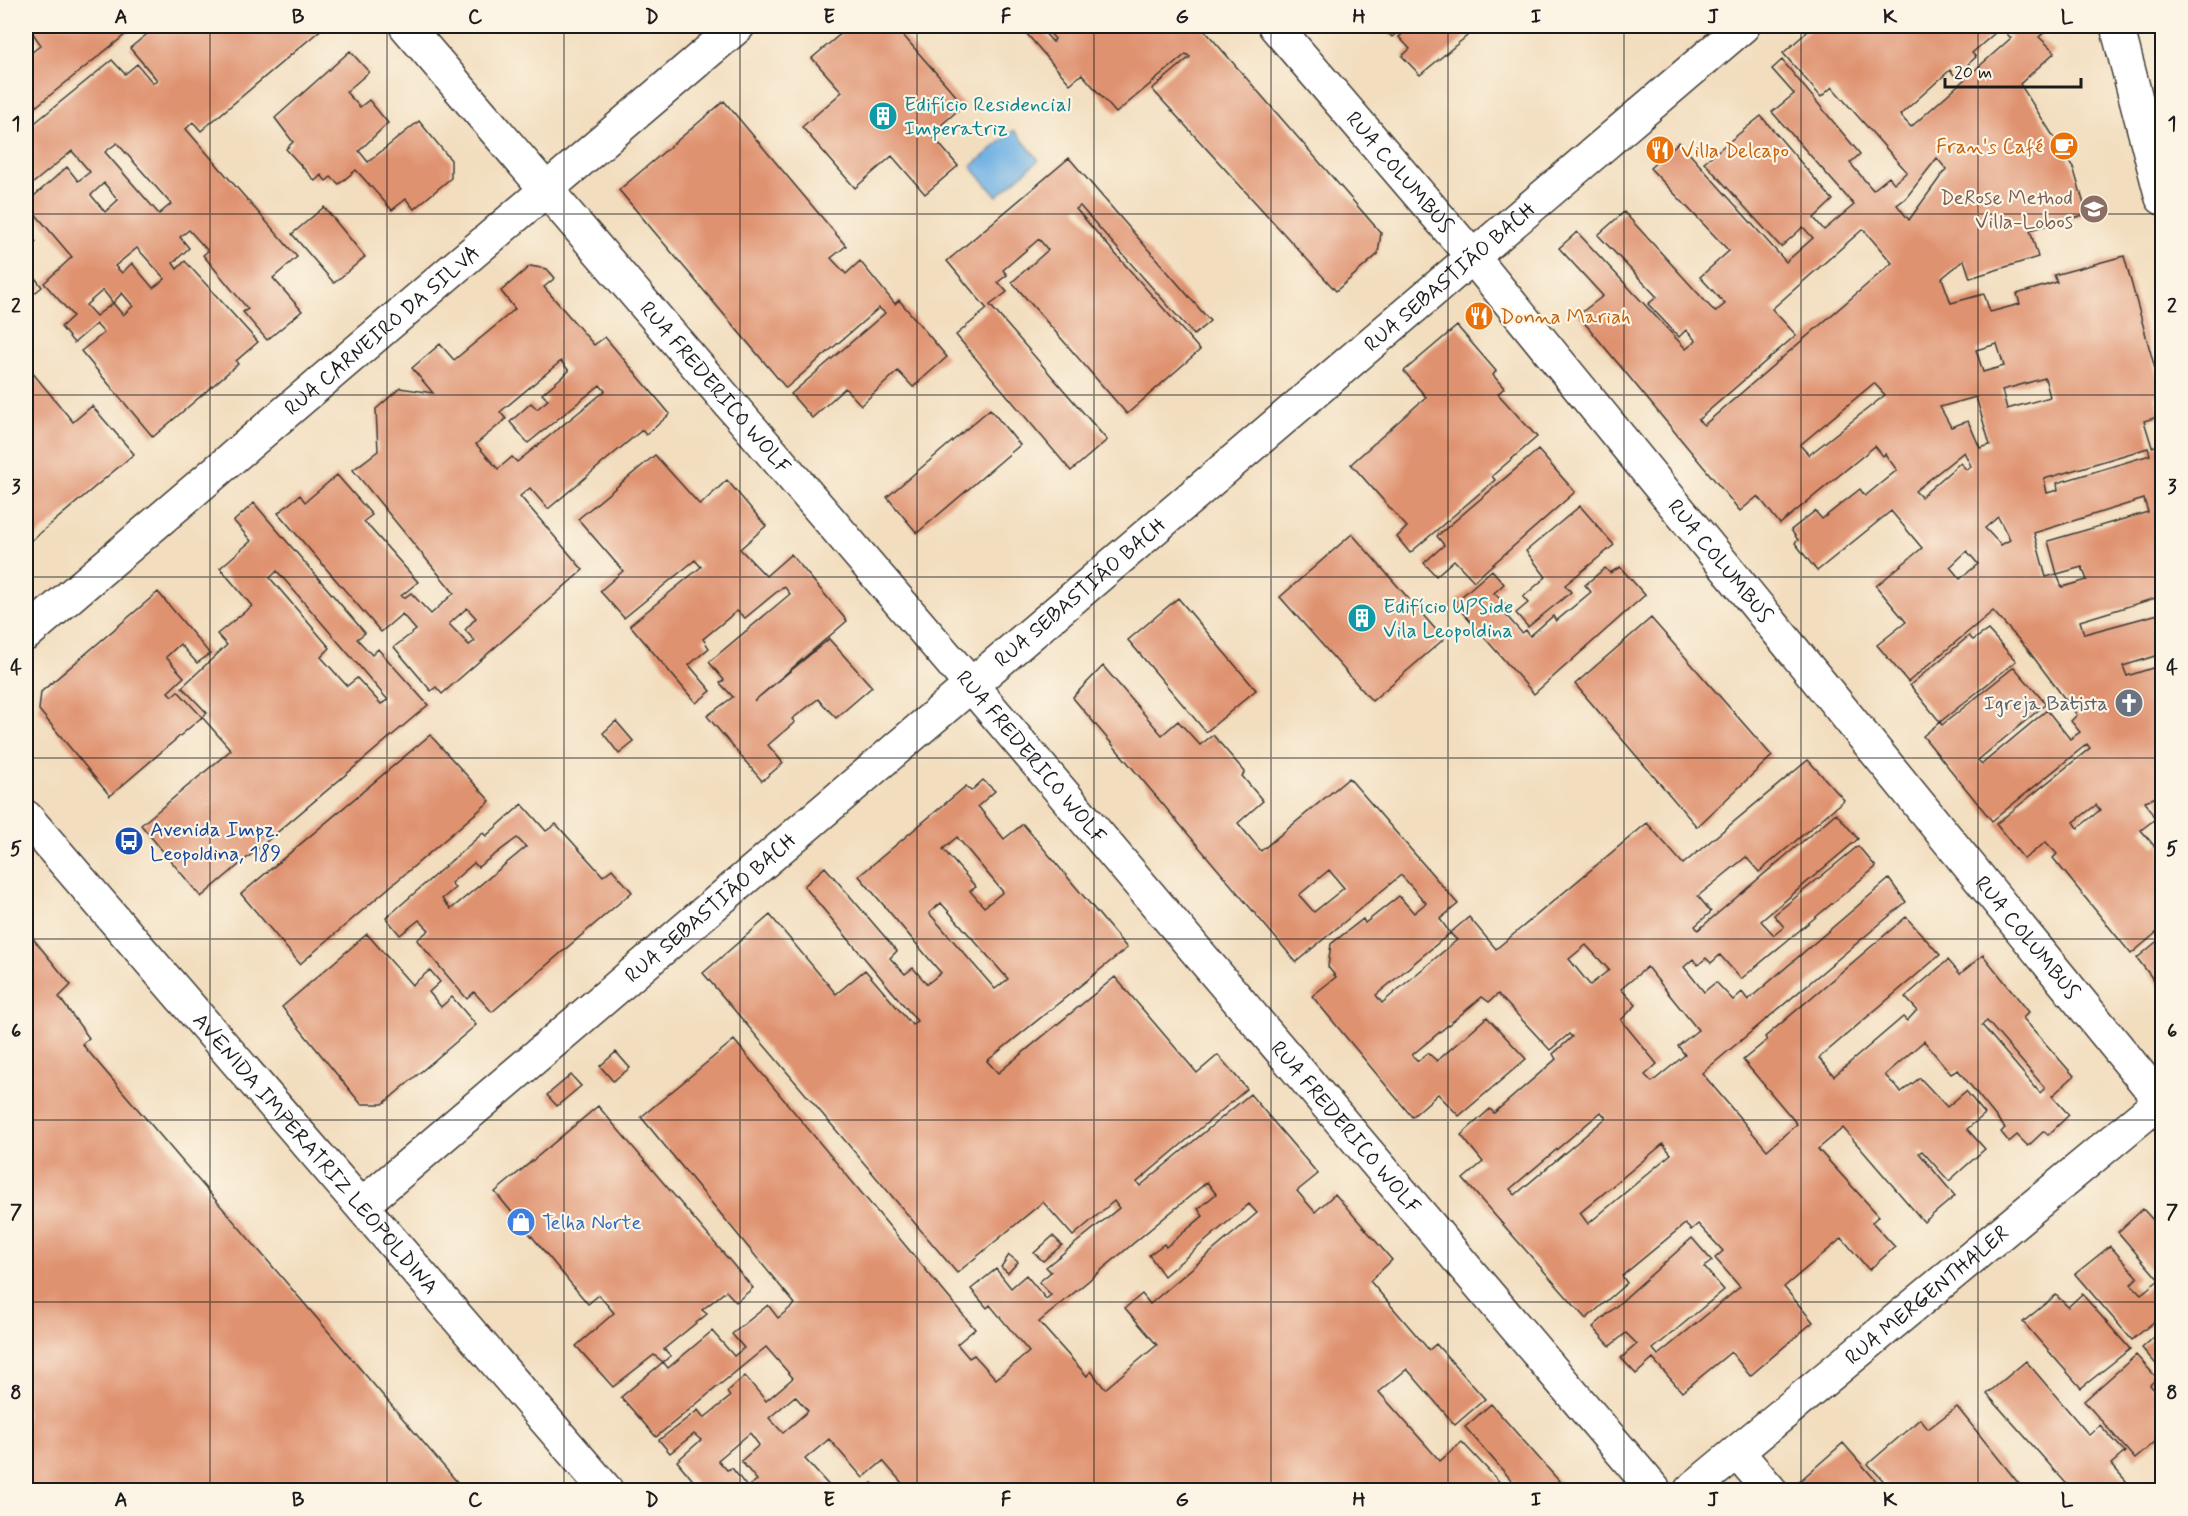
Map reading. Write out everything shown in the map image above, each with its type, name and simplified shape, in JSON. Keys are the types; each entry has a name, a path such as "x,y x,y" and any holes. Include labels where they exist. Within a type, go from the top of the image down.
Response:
{"street":[{"name":"RUA FREDERICO WOLF","path":"406,26 970,684 1654,1491"},
{"name":"RUA CARNEIRO DA SILVA","path":"26,634 738,26"},
{"name":"RUA COLUMBUS","path":"1275,26 1472,255 2162,1100"},
{"name":"RUA SEBASTIÃO BACH","path":"362,1205 1743,26"},
{"path":"2117,26 2163,198"},
{"name":"AVENIDA IMPERATRIZ LEOPOLDINA","path":"26,817 362,1205 594,1486"},
{"name":"RUA MERGENTHALER","path":"1691,1491 2162,1100"},
{"path":"1738,1453 1770,1491"}],"water":[{"path":"1014,130 1039,160 997,196 971,167"}],"building":[{"path":"28,26 136,26 28,113 26,110 26,57 41,45"},
{"path":"157,26 325,26 201,131 193,122 186,129 297,257 273,278 302,311 267,340 243,312 248,309 203,255 208,251 189,230 180,237 189,248 173,263 177,269 185,261 258,342 236,361 238,364 153,437 81,351 104,333 96,324 74,343 61,327 73,316 44,283 72,257 26,203 67,167 78,181 90,172 72,151 26,189 26,130 112,60 125,74 137,64 153,83 157,80 130,48","holes":["117,143 171,204 159,214 105,152","104,183 118,200 105,212 91,195","137,248 165,279 153,288 132,263 122,273 115,266","103,290 113,303 96,316 86,305","122,293 133,306 123,315 113,303"]},
{"name":"Edifício Residencial Imperatriz","path":"850,26 895,26 964,105 931,134 958,166 925,194 892,156 855,188 802,127 842,92 812,58"},
{"path":"1020,26 1038,26 1053,42 1055,39 1044,26 1201,26 1381,233 1378,254 1336,291 1152,89 1190,57 1186,54 1116,113 1082,74 1070,84"},
{"path":"1382,26 1405,26 1392,37"},
{"path":"1411,26 1479,26 1420,75 1402,56 1410,49 1399,37"},
{"path":"1814,26 2003,26 1972,53 1976,57 1955,76 1950,70 1900,115 1911,127 2011,38 2006,33 2015,26 2051,26 2039,37 2055,52 2020,84 2073,167 2087,214 2030,230 2038,257 1970,278 1964,260 1942,278 1951,303 1984,294 1990,312 2020,304 2017,294 2057,282 2054,275 2124,256 2162,394 2155,396 2161,416 2144,421 2152,447 2162,444 2162,475 2160,476 2162,486 2162,596 2080,621 2084,634 2162,613 2162,654 2123,666 2127,676 2162,665 2162,811 2157,797 2145,801 2155,819 2141,830 2155,847 2161,843 2162,845 2162,928 2131,954 2053,858 2057,854 2046,842 2024,859 1996,824 2090,748 2087,744 1992,821 1923,736 1940,722 1942,725 2014,667 2046,704 1978,760 1982,764 2047,710 2070,739 2080,732 2071,721 2077,715 2028,650 1993,611 1908,682 1877,645 1906,622 1876,586 1922,548 1891,511 1817,571 1795,543 1798,540 1791,530 1815,511 1822,519 1860,489 1865,496 1897,470 1885,454 1883,456 1875,446 1780,524 1758,496 1740,511 1578,315 1603,296 1559,248 1577,232 1686,349 1696,341 1686,330 1679,337 1648,304 1657,297 1598,235 1624,212 1715,312 1725,304 1700,277 1729,251 1650,168 1679,142 1786,262 1813,238 1803,227 1781,247 1704,162 1761,116 1833,200 1814,218 1824,230 1854,205 1772,112 1794,94 1772,69 1782,60 1860,154 1850,163 1873,190 1889,177 1894,183 1907,172 1832,87 1821,97 1783,53","holes":["1937,158 1946,169 1909,220 1897,205 1906,198","1863,229 1892,263 1704,425 1698,420 1796,335 1772,309","1997,344 2004,366 1983,372 1976,350","2045,378 2050,397 2007,409 2002,390","1874,383 1885,395 1809,455 1800,445","1976,397 1990,445 1980,448 1968,421 1951,427 1940,407","2148,448 2150,455 2057,483 2058,490 2047,493 2044,479","1964,452 1971,466 1967,470 1960,463 1921,497 1915,491","2144,499 2148,512 2048,541 2057,574 2046,577 2034,533","1998,517 2010,540 2001,545 1985,528","1967,551 1978,564 1960,579 1950,567","2082,567 2087,580 2062,587 2057,574","2096,805 2100,810 2078,828 2074,822"]},
{"path":"350,51 369,72 346,92 360,107 369,100 388,123 359,151 368,162 419,121 451,160 451,178 414,209 406,199 392,210 356,170 339,184 331,177 326,181 321,175 315,181 286,149 293,142 275,118"},
{"path":"724,101 846,246 831,258 846,274 860,261 895,304 899,300 947,357 913,387 898,371 861,405 845,388 812,418 791,394 885,313 879,308 786,388 619,190"},
{"path":"1069,158 1210,321 1194,335 1080,206 1076,209 1200,350 1127,414 1012,282 1048,250 1039,239 1003,270 1007,275 998,282 1007,292 990,305 1107,440 1071,471 956,335 987,309 947,261"},
{"path":"324,207 365,257 334,283 292,234"},
{"path":"26,230 36,242 26,251"},
{"path":"26,266 42,287 26,300"},
{"path":"530,266 547,269 555,278 544,287 594,345 605,337 670,414 646,435 642,430 548,509 530,488 520,496 583,570 442,694 436,687 431,691 394,647 416,630 402,614 381,632 278,513 300,495 305,502 337,475 372,515 364,521 418,582 401,596 404,598 411,593 431,614 454,593 353,470 378,451 376,409 400,388 433,393 412,368 440,344 454,360 515,309 501,291","holes":["561,361 569,371 542,394 548,400 537,409 531,403 510,422 528,443 600,385 605,391 517,462 512,457 498,469 476,444 506,419 500,412","467,608 476,618 465,630 475,641 469,645 449,624"]},
{"path":"1457,326 1496,371 1493,375 1504,388 1498,394 1537,437 1492,476 1495,480 1410,553 1397,537 1407,527 1351,464 1426,397 1404,371"},
{"path":"27,366 73,422 92,406 134,454 26,545"},
{"path":"990,409 1020,445 917,533 887,497"},
{"path":"1538,450 1575,492 1474,581 1454,560 1436,576 1424,563 1444,545 1437,536"},
{"path":"655,455 700,505 727,480 766,526 740,549 766,576 791,554 847,621 754,701 829,639 872,687 836,718 818,699 792,719 795,722 768,745 783,763 762,781 707,716 733,697 720,683 724,680 709,662 790,594 784,586 745,618 737,611 703,639 709,648 689,665 711,691 696,703 630,625 701,567 695,560 624,618 600,591 623,571 578,519"},
{"path":"254,503 365,633 357,639 372,655 378,649 428,705 201,897 141,825 231,750 202,717 207,713 182,687 227,645 217,634 252,606 220,568 251,541 234,521","holes":["277,571 388,700 381,704 357,678 347,686 321,657 330,648 270,578"]},
{"path":"1580,506 1614,545 1565,585 1571,592 1528,627 1516,613 1528,603 1523,597 1546,577 1526,551"},
{"name":"Edifício UPSide Vila Leopoldina","path":"1352,534 1444,639 1372,701 1280,597"},
{"path":"1620,567 1645,595 1534,694 1454,603 1492,570 1504,584 1494,593 1509,608 1503,612 1522,633 1526,630 1530,636 1553,616 1556,621 1591,592 1585,585 1605,568 1610,573"},
{"path":"158,592 210,654 197,663 180,644 166,657 184,677 168,692 172,696 178,691 202,717 110,796 39,710 41,692"},
{"path":"1178,598 1256,690 1206,732 1128,640"},
{"path":"1651,618 1772,756 1697,827 1575,684"},
{"path":"1988,630 2016,661 1940,722 1910,685 1969,636 1973,640"},
{"path":"1103,666 1162,735 1178,721 1200,745 1213,735 1245,772 1242,776 1263,801 1238,823 1261,851 1349,778 1458,904 1440,919 1450,933 1469,917 1496,949 1647,823 1683,864 1808,760 1844,800 1759,872 1746,857 1698,896 1711,912 1695,926 1698,930 1836,813 1858,839 1761,921 1774,935 1784,927 1774,915 1858,846 1876,867 1741,979 1720,955 1711,963 1706,958 1698,965 1693,959 1684,967 1704,992 1716,982 1733,1000 1742,992 1748,1000 1889,879 1906,902 1702,1073 1767,1150 1797,1124 1743,1060 1767,1040 1765,1037 1906,917 1940,955 1819,1058 1834,1076 1903,1017 1907,1021 1917,1010 1905,997 1948,960 1960,974 1983,955 2029,1012 2023,1018 2074,1076 2052,1096 2069,1115 2048,1135 2044,1131 2028,1146 2017,1135 2009,1142 2001,1132 2005,1128 1958,1070 1951,1074 1924,1041 1885,1075 1901,1092 1920,1078 1947,1107 1966,1091 1985,1114 1967,1129 1985,1149 1949,1181 1922,1151 1919,1153 1955,1196 1924,1222 1843,1128 1818,1149 1879,1216 1872,1222 1895,1247 1869,1270 1842,1238 1784,1287 1813,1322 1750,1376 1731,1352 1682,1392 1653,1359 1636,1374 1621,1358 1637,1344 1626,1333 1610,1346 1593,1327 1692,1238 1712,1261 1704,1267 1724,1290 1653,1349 1658,1355 1740,1287 1715,1258 1723,1251 1698,1224 1691,1230 1685,1224 1622,1276 1627,1283 1586,1319 1463,1179 1483,1162 1461,1135 1490,1109 1494,1113 1556,1059 1553,1054 1572,1037 1569,1034 1550,1050 1498,994 1489,1002 1482,997 1412,1055 1418,1061 1428,1053 1437,1061 1487,1017 1526,1059 1459,1116 1438,1094 1412,1117 1312,996 1336,977 1328,967 1331,944 1363,919 1365,923 1399,896 1414,913 1426,903 1401,875 1296,962 1073,697","holes":["1329,870 1344,888 1314,912 1299,895","1450,933 1457,940 1382,1003 1376,995","1586,945 1609,970 1590,985 1569,959","1647,967 1698,1030 1678,1046 1685,1055 1652,1082 1645,1075 1657,1064 1621,1020 1636,1005 1621,989","1987,1021 2045,1088 2040,1093 1982,1025","1601,1112 1606,1118 1515,1195 1510,1189","1663,1144 1671,1154 1588,1224 1580,1213"]},
{"path":"616,721 634,742 619,754 603,733"},
{"path":"430,735 490,801 300,964 241,894"},
{"path":"983,780 995,791 978,806 1004,839 1023,824 1127,948 987,1061 998,1073 1115,977 1197,1073 1218,1055 1247,1089 1137,1182 1140,1186 1250,1094 1318,1174 1297,1191 1315,1212 1335,1194 1392,1260 1370,1281 1429,1350 1436,1344 1485,1399 1455,1425 1407,1369 1379,1392 1440,1461 1462,1442 1507,1490 908,1490 883,1461 863,1478 829,1439 805,1459 833,1490 701,1490 677,1461 701,1440 694,1434 670,1453 659,1440 698,1410 704,1418 730,1397 727,1392 745,1376 766,1401 793,1378 766,1347 656,1437 621,1397 663,1362 668,1368 712,1331 734,1356 744,1348 732,1334 768,1305 778,1318 795,1304 641,1117 734,1040 975,1329 957,1344 969,1358 974,1355 996,1379 1029,1352 990,1305 987,1308 971,1289 996,1269 1011,1288 1026,1275 1046,1299 1051,1295 1039,1282 1051,1272 1046,1267 1119,1208 1114,1201 1073,1236 1043,1202 957,1273 703,973 770,915 836,994 865,970 912,1025 917,1021 804,886 825,867 897,951 890,958 905,974 913,968 927,984 941,973 859,876 966,786 971,791","holes":["957,837 1003,892 984,907 970,891 976,887 943,849","941,903 1008,979 995,989 929,913","1207,1182 1216,1194 1198,1209 1203,1216 1166,1247 1164,1244 1149,1255 1164,1276 1249,1204 1257,1213 1150,1304 1142,1294 1125,1308 1157,1345 1105,1389 1091,1371 1087,1376 1039,1322","795,1396 808,1411 783,1433 769,1418","750,1433 759,1445 741,1461 757,1480 747,1487 732,1468 727,1470 718,1460"]},
{"path":"522,804 546,831 556,824 603,876 612,869 632,892 492,1012 474,992 467,999 417,940 429,930 419,920 400,935 386,918 483,833 486,836","holes":["517,838 526,847 451,909 442,899 455,888 451,883 474,863 478,867"]},
{"path":"26,930 71,985 59,997 89,1038 82,1044 464,1490 26,1490"},
{"path":"367,934 412,985 430,970 440,982 429,992 441,1007 452,997 476,1025 383,1104 361,1104 282,1007"},
{"path":"2162,937 2162,991 2137,958"},
{"path":"616,1052 630,1068 613,1081 600,1066"},
{"path":"571,1075 581,1086 557,1106 547,1095"},
{"path":"598,1106 753,1288 736,1302 726,1291 702,1310 707,1314 664,1349 671,1356 663,1362 654,1355 613,1387 576,1346 614,1313 599,1295 588,1304 495,1192"},
{"path":"2143,1209 2162,1230 2162,1315 2132,1340 2075,1274 2110,1246 2138,1277 2131,1284 2141,1294 2159,1280 2118,1232"},
{"path":"1053,1236 1062,1245 1043,1261 1034,1253"},
{"path":"1009,1255 1018,1262 1008,1273 1001,1267"},
{"path":"2082,1294 2130,1349 2081,1388 2023,1322 2056,1295 2068,1307"},
{"path":"2162,1330 2162,1371 2142,1348"},
{"path":"2136,1355 2157,1378 2150,1385 2162,1399 2162,1436 2135,1459 2084,1401"},
{"path":"2026,1361 2089,1435 2100,1425 2125,1452 2111,1464 2134,1490 2072,1490 1987,1394"},
{"path":"1491,1404 1567,1490 1520,1490 1465,1427"},
{"path":"1957,1407 2024,1490 1892,1490 1868,1464 1920,1419 1928,1429"},
{"path":"1843,1443 1884,1490 1798,1490 1794,1486"},
{"path":"872,1483 878,1490 864,1490"}],"place":[{"name":"Edifício Residencial Imperatriz","path":"883,116"},
{"name":"Fran's Café","path":"2064,146"},
{"name":"Villa Delcapo","path":"1660,150"},
{"name":"DeRose Method Villa-Lobos","path":"2094,209"},
{"name":"Donna Mariah","path":"1479,316"},
{"name":"Edifício UPSide Vila Leopoldina","path":"1362,618"},
{"name":"Igreja Batista","path":"2129,703"},
{"name":"Avenida Impz. Leopoldina, 189","path":"129,841"},
{"name":"Telha Norte","path":"521,1222"}]}
